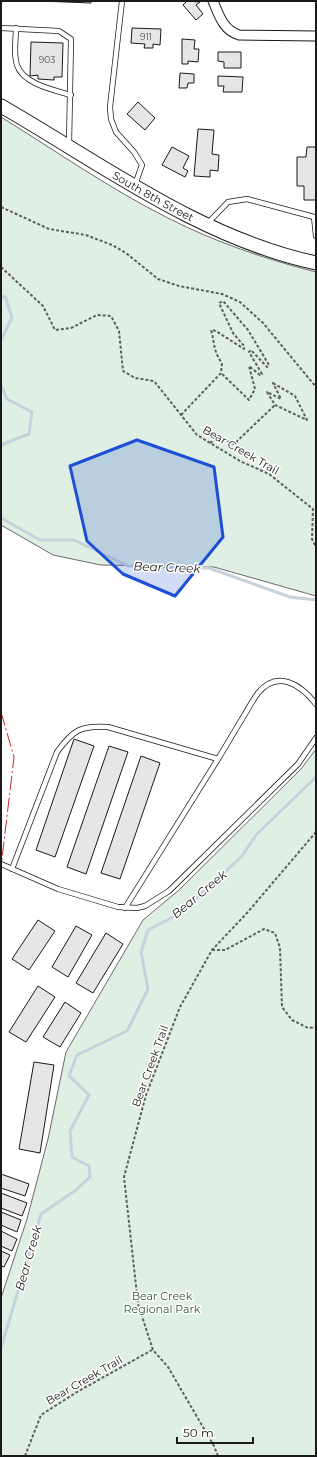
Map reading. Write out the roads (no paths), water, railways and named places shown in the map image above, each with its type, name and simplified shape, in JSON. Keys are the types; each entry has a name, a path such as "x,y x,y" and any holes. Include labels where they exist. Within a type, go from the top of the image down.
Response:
{"main road":[{"name":"South 8th Street","path":"1,106 134,186 207,224 273,252 316,263"}],"street":[{"path":"213,1 225,26 231,32 239,35 316,36"}],"lane":[{"path":"122,1 110,107 111,119 116,132 134,152 142,165 134,186"},
{"path":"1,28 59,30 71,40 69,146"},
{"path":"16,28 15,56 17,66 24,77 71,96"},
{"path":"207,224 228,202 247,199 314,218 316,236"},
{"path":"124,908 258,693 270,684 281,681 294,684 303,689 316,704"},
{"path":"12,869 58,752 69,736 78,730 97,726 108,727 218,759"},
{"path":"1,864 58,889 124,908 137,908 145,906 169,891 298,764 316,738"}],"waterway":[{"name":"Bear Creek","path":"1,298 5,296 12,318 1,340"},
{"name":"Bear Creek","path":"1,385 7,399 32,412 29,434 1,445"},
{"name":"Bear Creek","path":"1,518 40,540 74,540 128,566 209,568 290,597 316,600"},
{"name":"Bear Creek","path":"1,1348 41,1214 76,1190 90,1177 89,1166 72,1157 70,1131 89,1095 69,1076 77,1055 127,1031 148,989 141,952 148,930 179,914 242,856 256,835 316,777"}],"park label":[{"name":"Bear Creek Regional Park","path":"162,1302"}]}
